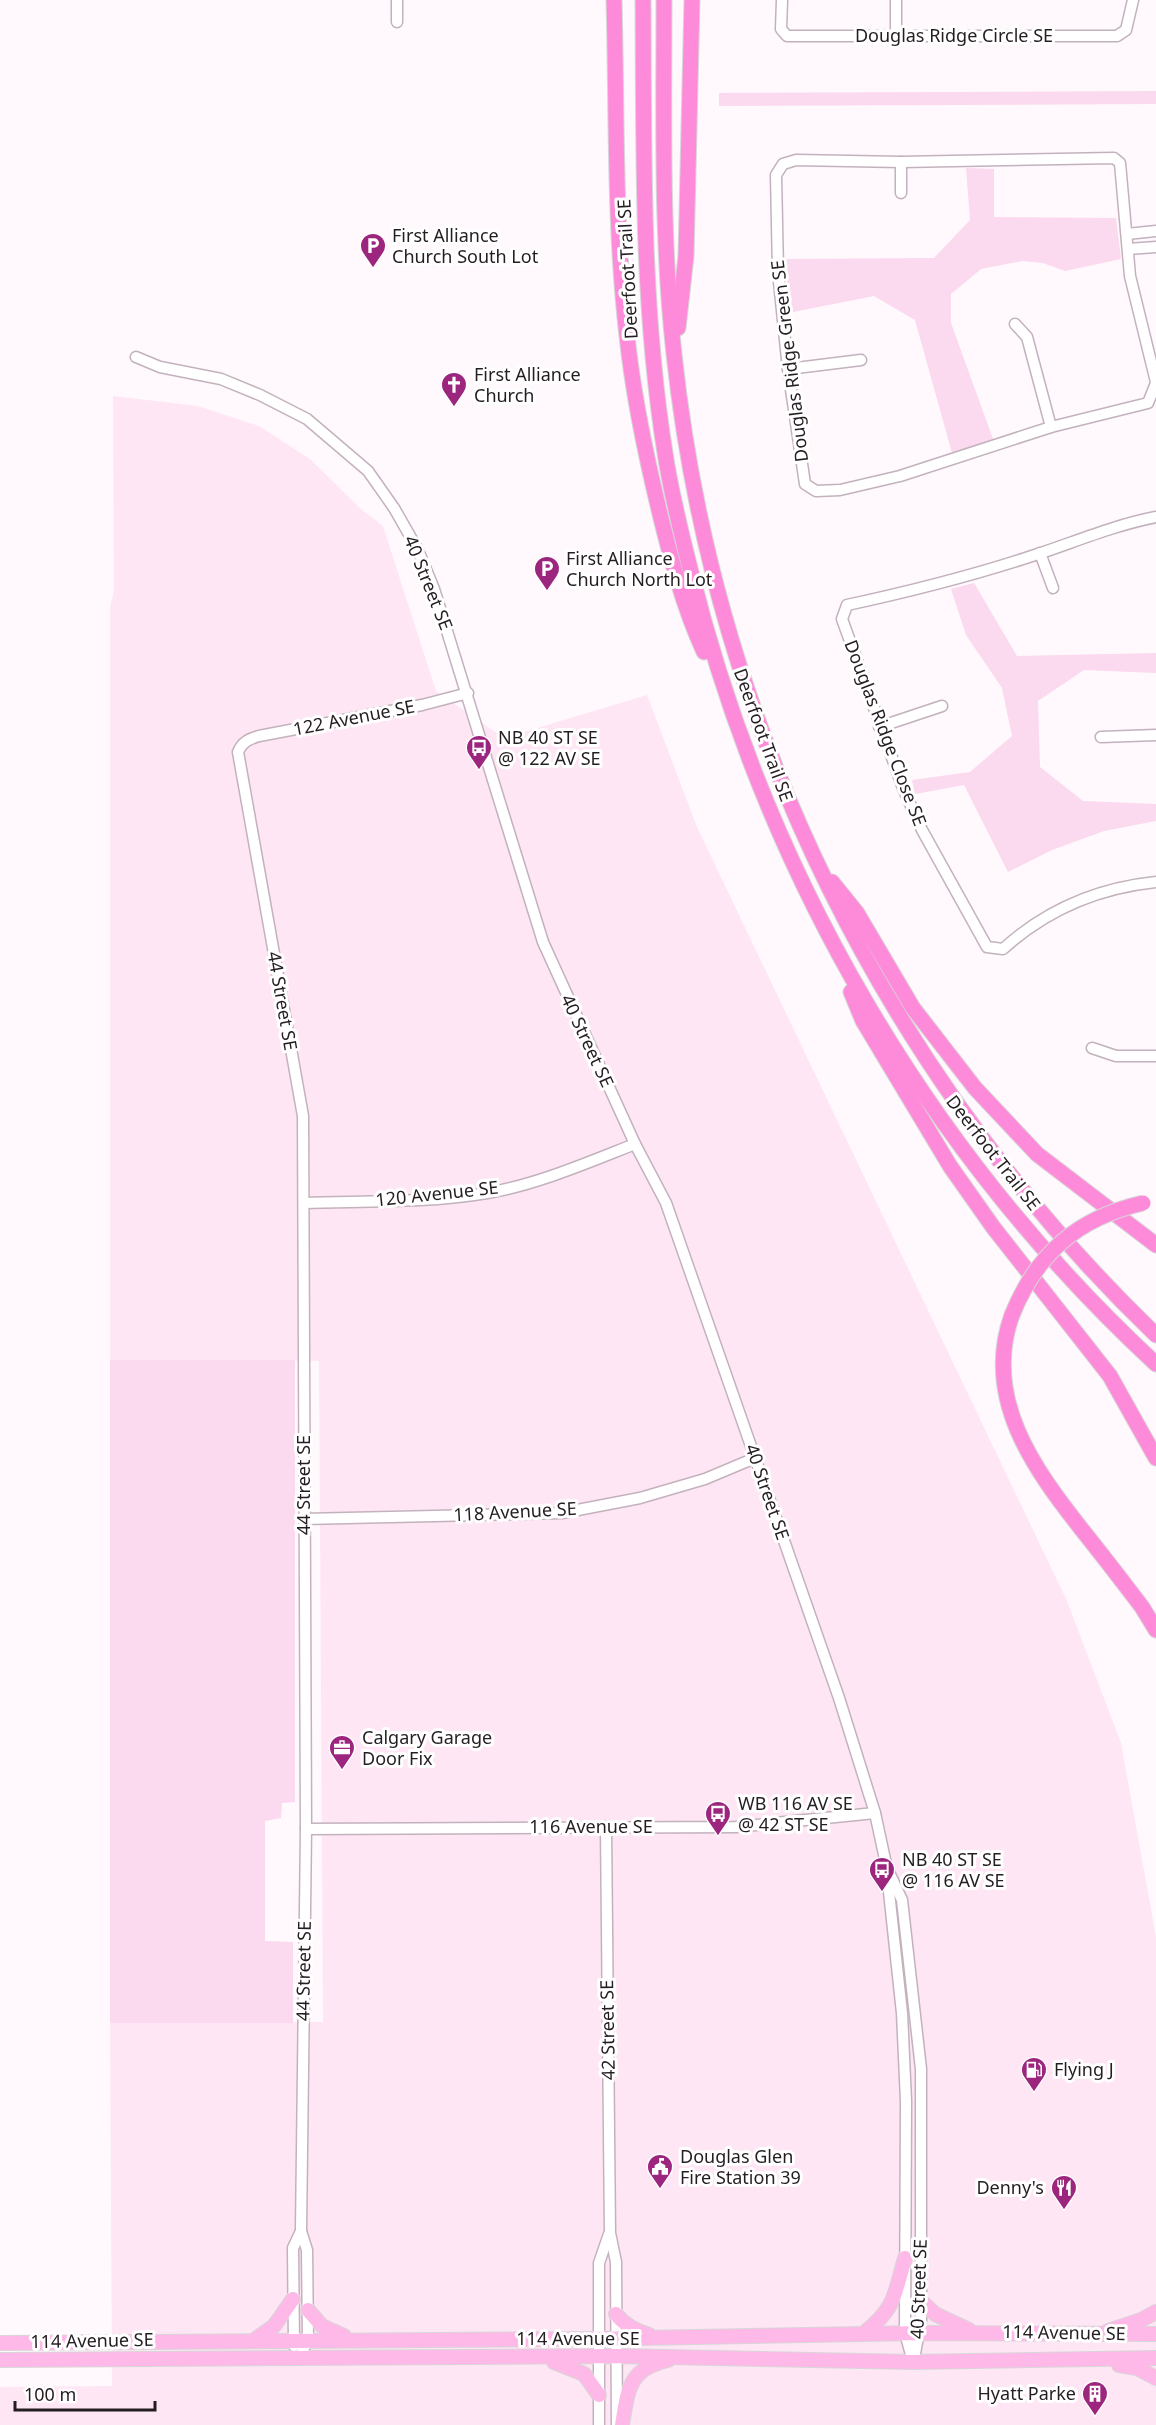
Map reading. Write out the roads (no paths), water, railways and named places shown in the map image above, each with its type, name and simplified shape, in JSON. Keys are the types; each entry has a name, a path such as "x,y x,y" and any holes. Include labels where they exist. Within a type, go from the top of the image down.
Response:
{"highway":[{"path":"614,0 621,240 627,335 643,444 686,613 737,728"},
{"name":"Deerfoot Trail SE","path":"643,0 644,231 648,304 660,419 676,512 708,639 737,728 777,828 827,934 875,1019 943,1122 1058,1266 1156,1364"},
{"name":"Deerfoot Trail SE","path":"664,0 664,185 667,271 674,358 693,480 720,602 757,720 816,863 870,968 915,1043 959,1109 1059,1235 1156,1335"},
{"path":"674,358 686,256 692,0"},
{"path":"816,863 857,913 913,1008 975,1088 1037,1154 1156,1245"},
{"path":"827,934 863,1021 950,1166 993,1227 1110,1376 1156,1458"},
{"path":"1150,1202 1105,1215 1059,1244 1029,1278 1012,1315 1004,1347 1004,1380 1006,1398 1017,1431 1041,1477 1136,1599 1156,1630"}],"main road":[{"path":"863,2334 885,2316 893,2301 905,2258"},
{"path":"256,2340 274,2326 292,2299"},
{"path":"920,2300 935,2314 973,2332"},
{"path":"308,2310 322,2326 352,2339"},
{"path":"1101,2334 1142,2320 1156,2312"},
{"path":"616,2314 622,2322 639,2332 663,2338"},
{"name":"114 Avenue SE","path":"0,2343 616,2339 973,2332 1156,2334"},
{"path":"622,2425 629,2388 634,2377 657,2362 682,2356"},
{"name":"114 Avenue SE","path":"0,2360 682,2356 914,2362 1156,2358"},
{"path":"537,2358 568,2366 584,2374 599,2395"},
{"path":"1096,2360 1137,2368 1156,2378"}],"street":[{"path":"397,0 397,22"},
{"name":"Douglas Ridge Circle SE","path":"782,0 781,29 787,36 1117,36 1126,30 1133,0"},
{"path":"896,0 896,36"},
{"name":"Douglas Ridge Green SE","path":"1114,158 1120,163 1130,276 1156,383 1148,403 1051,428 928,469 840,490 816,491 805,484 788,369 778,272 776,175 783,164 796,160 901,162 1114,158"},
{"path":"901,162 901,193"},
{"path":"1127,234 1156,231"},
{"path":"1128,249 1156,247"},
{"path":"1015,324 1027,337 1051,428"},
{"name":"40 Street SE","path":"136,357 160,367 221,379 260,394 307,419 368,471 394,508 418,550 434,589 468,693 543,942 635,1144 666,1203 838,1696 875,1813 886,1864 887,1900 902,2013 906,2101 905,2333 914,2362"},
{"path":"788,369 861,360"},
{"name":"Douglas Ridge Close SE","path":"1156,517 1093,534 1040,554 929,588 847,604 842,619 879,727 922,830 987,947 1003,950 1026,928 1071,903 1131,885 1156,882"},
{"path":"1040,554 1053,588"},
{"name":"122 Avenue SE","path":"241,745 259,736 422,705 468,693"},
{"path":"879,727 942,706"},
{"path":"1101,737 1156,735"},
{"name":"44 Street SE","path":"241,745 239,765 303,1116 306,1829 302,2231 307,2250 308,2340 299,2358"},
{"path":"1092,1048 1116,1056 1156,1056"},
{"name":"120 Avenue SE","path":"304,1203 401,1200 488,1193 568,1170 635,1144"},
{"name":"118 Avenue SE","path":"304,1519 562,1513 640,1498 705,1479 755,1458"},
{"name":"116 Avenue SE","path":"306,1829 736,1827 875,1813"},
{"name":"42 Street SE","path":"606,1827 609,2234 616,2262 617,2425"},
{"name":"40 Street SE","path":"886,1864 902,1900 921,2069 921,2333 914,2362"},
{"name":"44 Street SE","path":"299,2358 292,2340 292,2248 302,2231"},
{"name":"42 Street SE","path":"599,2425 599,2263 609,2234"}],"place":[{"name":"First Alliance Church South Lot","path":"373,269"},
{"name":"First Alliance Church","path":"454,408"},
{"name":"First Alliance Church North Lot","path":"547,592"},
{"name":"NB 40 ST SE @ 122 AV SE","path":"479,771"},
{"name":"Calgary Garage Door Fix","path":"342,1771"},
{"name":"WB 116 AV SE @ 42 ST SE","path":"718,1837"},
{"name":"NB 40 ST SE @ 116 AV SE","path":"882,1893"},
{"name":"Flying J","path":"1034,2093"},
{"name":"Douglas Glen Fire Station 39","path":"660,2190"},
{"name":"Denny's","path":"1064,2211"},
{"name":"Hyatt Parke","path":"1095,2417"}]}
